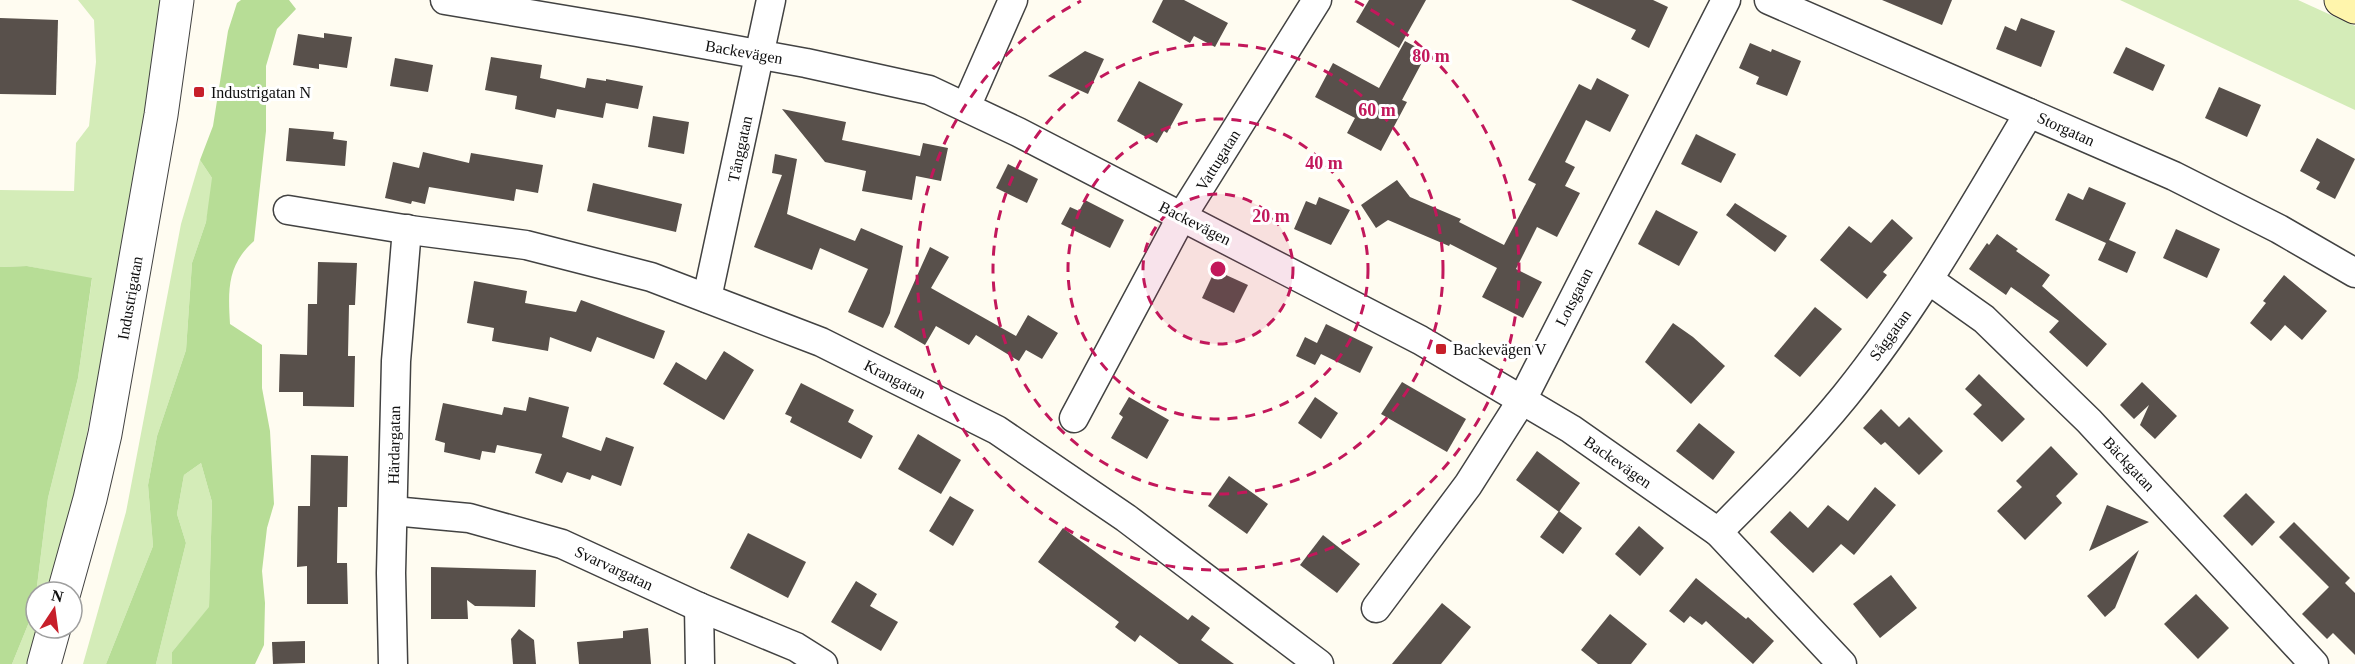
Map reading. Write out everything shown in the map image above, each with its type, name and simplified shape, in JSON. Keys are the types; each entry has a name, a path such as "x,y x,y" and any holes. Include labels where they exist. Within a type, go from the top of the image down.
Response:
{"main road":[{"path":"2341,0 2355,7"}],"street":[{"name":"Industrigatan","path":"67,580 90,499 109,413 162,115 177,0"},
{"name":"Backevägen","path":"445,0 761,55 929,90 966,107 1420,340 1572,429 1718,532 1842,664"},
{"name":"Tånggatan","path":"707,298 771,0"},
{"path":"966,107 1013,0"},
{"name":"Vattugatan","path":"1074,418 1182,216 1317,0"},
{"name":"Lotsgatan","path":"1376,608 1468,485 1522,400 1726,0"},
{"name":"Storgatan","path":"1768,0 2174,176 2279,229 2355,273"},
{"name":"Såggatan","path":"1718,532 1800,449 1847,394 1929,280 2029,113"},
{"name":"Krangatan","path":"288,210 410,230 526,245 651,277 821,342 997,430 1126,518 1319,664"},
{"name":"Härdargatan","path":"393,664 396,361 407,229 410,230"},
{"name":"Bäckgatan","path":"1929,280 1984,319 2089,421 2314,664"},
{"name":"Svarvargatan","path":"393,511 469,518 562,544 699,607 796,647 823,664"},
{"path":"699,607 700,664"},
{"path":"44,664 51,640"}],"green space":[{"path":"78,0 162,0 163,21 77,485 51,580 38,580 48,498 78,378 92,279 27,266 0,267 0,190 74,191 76,143 89,126 96,62 94,20"},
{"path":"241,0 289,0 296,9 277,29 266,66 266,131 254,241 245,250 234,269 229,300 230,324 262,345 262,388 270,431 274,504 267,528 262,571 265,603 264,645 255,664 172,664 172,652 209,607 212,502 201,463 184,475 177,514 186,543 156,664 106,664 153,546 148,485 157,436 186,350 192,263 206,222 212,178 200,160 213,126 228,31 237,3"},
{"path":"2120,0 2298,0 2355,26 2355,110"},
{"path":"200,160 212,178 212,192 206,222 192,263 186,350 157,436 148,485 153,546 106,664 83,664 126,512 181,224"},
{"path":"27,266 92,278 78,378 48,498 38,580 24,580 24,635 12,664 0,664 0,267"},
{"path":"201,463 212,502 209,608 172,652 172,664 156,664 186,543 177,514 184,475"},
{"path":"24,635 24,640 36,640 29,664 12,664"}],"building":[{"path":"1163,0 1184,0 1228,23 1215,47 1194,36 1190,43 1152,22"},
{"path":"1369,0 1426,0 1399,48 1356,22"},
{"path":"1571,0 1653,0 1668,7 1649,48 1631,39 1636,30"},
{"path":"1882,0 1952,0 1942,25"},
{"path":"0,18 58,20 56,95 0,94"},
{"path":"2021,18 2055,31 2041,67 1996,49 2005,26 2016,31"},
{"path":"324,33 352,37 347,68 319,64 319,69 293,65 298,34 324,38"},
{"path":"1405,41 1427,53 1402,100 1407,102 1381,151 1347,133 1355,118 1315,97 1333,63 1379,88"},
{"path":"1750,43 1801,61 1787,96 1756,84 1759,77 1739,68"},
{"path":"2126,47 2165,65 2153,91 2113,73"},
{"path":"1085,51 1104,59 1088,94 1048,76"},
{"path":"491,57 542,65 540,78 585,88 587,78 643,86 638,109 606,103 603,118 557,109 555,118 515,109 517,96 485,90"},
{"path":"395,58 433,65 428,92 390,86"},
{"path":"1597,78 1629,95 1610,132 1586,120 1565,162 1575,167 1565,186 1580,193 1557,237 1537,227 1516,269 1542,282 1523,318 1482,297 1497,268 1450,244 1449,246 1388,220 1376,228 1361,205 1397,180 1410,197 1461,219 1459,222 1504,245 1536,184 1528,180 1579,84 1591,90"},
{"path":"1139,81 1183,104 1167,133 1164,131 1157,143 1117,121"},
{"path":"2219,87 2261,105 2247,137 2205,118"},
{"path":"782,109 846,122 842,140 920,156 923,143 948,148 941,181 916,176 912,200 862,191 866,171 825,162"},
{"path":"653,116 689,122 684,154 648,147"},
{"path":"289,128 334,132 333,139 347,141 345,166 286,161"},
{"path":"1696,134 1736,154 1721,183 1681,164"},
{"path":"2317,138 2355,159 2335,199 2316,189 2320,182 2300,171"},
{"path":"423,152 469,163 471,153 543,165 538,193 516,189 514,201 429,187 425,204 412,201 411,204 385,198 393,162 419,168"},
{"path":"775,154 797,159 787,214 855,241 861,228 903,246 890,313 883,328 848,312 868,269 820,248 812,270 754,247 782,175 772,173"},
{"path":"1008,164 1038,179 1027,203 996,188"},
{"path":"593,183 682,204 676,232 587,211"},
{"path":"2089,187 2126,203 2109,240 2136,252 2127,273 2098,260 2106,243 2055,220 2068,193 2083,200"},
{"path":"1319,197 1350,210 1331,245 1294,229 1306,201 1316,205"},
{"path":"1085,200 1124,220 1110,248 1061,224 1070,207 1079,211"},
{"path":"1735,203 1787,236 1775,252 1726,215"},
{"path":"1656,210 1698,232 1679,266 1638,244"},
{"path":"1892,219 1913,238 1883,272 1887,275 1867,299 1820,260 1849,226 1871,243"},
{"path":"2176,229 2220,249 2207,278 2163,258"},
{"path":"1997,234 2018,249 2016,251 2050,275 2042,286 2107,344 2087,367 2049,332 2059,321 2011,287 2006,295 1969,269 1987,243 1989,245"},
{"path":"930,247 949,257 931,288 1016,336 1028,315 1058,333 1042,359 1026,350 1019,361 976,335 969,345 936,326 925,345 894,327"},
{"path":"318,262 357,263 355,305 349,305 348,356 355,356 354,407 303,406 303,392 279,392 280,354 307,355 308,304 317,304"},
{"path":"1215,270 1248,285 1234,313 1202,298"},
{"path":"2284,275 2327,311 2302,340 2285,325 2271,341 2250,323 2266,303 2263,301"},
{"path":"474,281 527,291 525,303 576,312 581,300 665,331 654,359 597,337 591,352 550,337 548,351 492,341 494,328 467,323"},
{"path":"1815,307 1842,329 1800,377 1774,356"},
{"path":"1673,323 1693,337 1725,366 1691,404 1645,362"},
{"path":"1326,324 1373,347 1360,373 1321,354 1315,365 1296,356 1305,337 1317,343"},
{"path":"724,351 754,370 724,420 663,384 676,362 706,380"},
{"path":"1979,374 2025,419 2002,442 1973,414 1982,405 1965,389"},
{"path":"1402,382 1466,419 1447,452 1381,414"},
{"path":"2142,382 2177,416 2155,439 2140,425 2149,405 2134,419 2120,405"},
{"path":"801,383 854,410 848,422 873,436 861,459 790,422 792,417 785,414"},
{"path":"529,397 569,407 562,437 601,451 606,437 634,447 621,486 592,475 590,480 567,472 562,483 535,473 542,454 497,445 495,453 482,451 480,460 444,452 445,443 435,440 443,403 502,415 504,407 526,411"},
{"path":"1129,397 1169,420 1147,459 1111,438 1123,417 1119,414"},
{"path":"1315,397 1338,413 1321,439 1298,423"},
{"path":"1881,409 1899,427 1909,417 1943,451 1919,475 1885,442 1881,445 1863,428"},
{"path":"1699,423 1735,452 1713,480 1676,451"},
{"path":"918,434 961,460 941,494 898,469"},
{"path":"2051,446 2078,474 2056,496 2062,503 2025,540 1997,511 2022,487 2016,481"},
{"path":"1537,451 1580,483 1559,512 1516,480"},
{"path":"311,455 348,456 347,507 338,507 337,563 347,563 348,604 307,604 307,566 297,567 298,506 310,506"},
{"path":"1229,476 1268,504 1247,534 1208,506"},
{"path":"1875,487 1896,505 1854,555 1841,544 1813,573 1770,532 1790,511 1808,528 1828,505 1848,521"},
{"path":"2246,493 2275,522 2252,546 2223,516"},
{"path":"950,496 974,510 953,546 929,531"},
{"path":"2107,505 2149,522 2089,551"},
{"path":"1559,511 1582,528 1563,554 1540,537"},
{"path":"2294,522 2350,578 2345,583 2355,593 2355,655 2333,633 2327,639 2302,614 2329,587 2279,537"},
{"path":"1639,526 1664,548 1640,576 1615,554"},
{"path":"1063,528 1188,620 1192,615 1210,628 1201,640 1234,664 1179,664 1140,635 1135,642 1115,627 1119,622 1038,562"},
{"path":"748,533 806,562 788,598 730,568"},
{"path":"1323,535 1360,564 1337,593 1300,565"},
{"path":"2139,550 2115,608 2105,617 2087,596"},
{"path":"431,567 536,570 535,607 475,606 467,600 468,619 431,619"},
{"path":"1891,575 1917,608 1880,638 1853,604"},
{"path":"1696,578 1746,619 1748,617 1774,641 1753,664 1706,621 1702,625 1690,616 1684,623 1669,611"},
{"path":"856,581 877,594 870,606 898,622 881,651 831,622"},
{"path":"2196,594 2229,628 2198,659 2164,624"},
{"path":"1442,603 1471,627 1441,664 1392,664"},
{"path":"1610,614 1647,644 1631,664 1598,664 1581,650"},
{"path":"648,628 651,664 579,664 577,642 623,638 623,631"},
{"path":"519,629 534,640 536,664 513,664 511,639"},
{"path":"305,641 305,663 273,664 272,642"}],"place":[{"name":"Industrigatan N","path":"199,92"},
{"name":"Backevägen V","path":"1441,349"}]}
